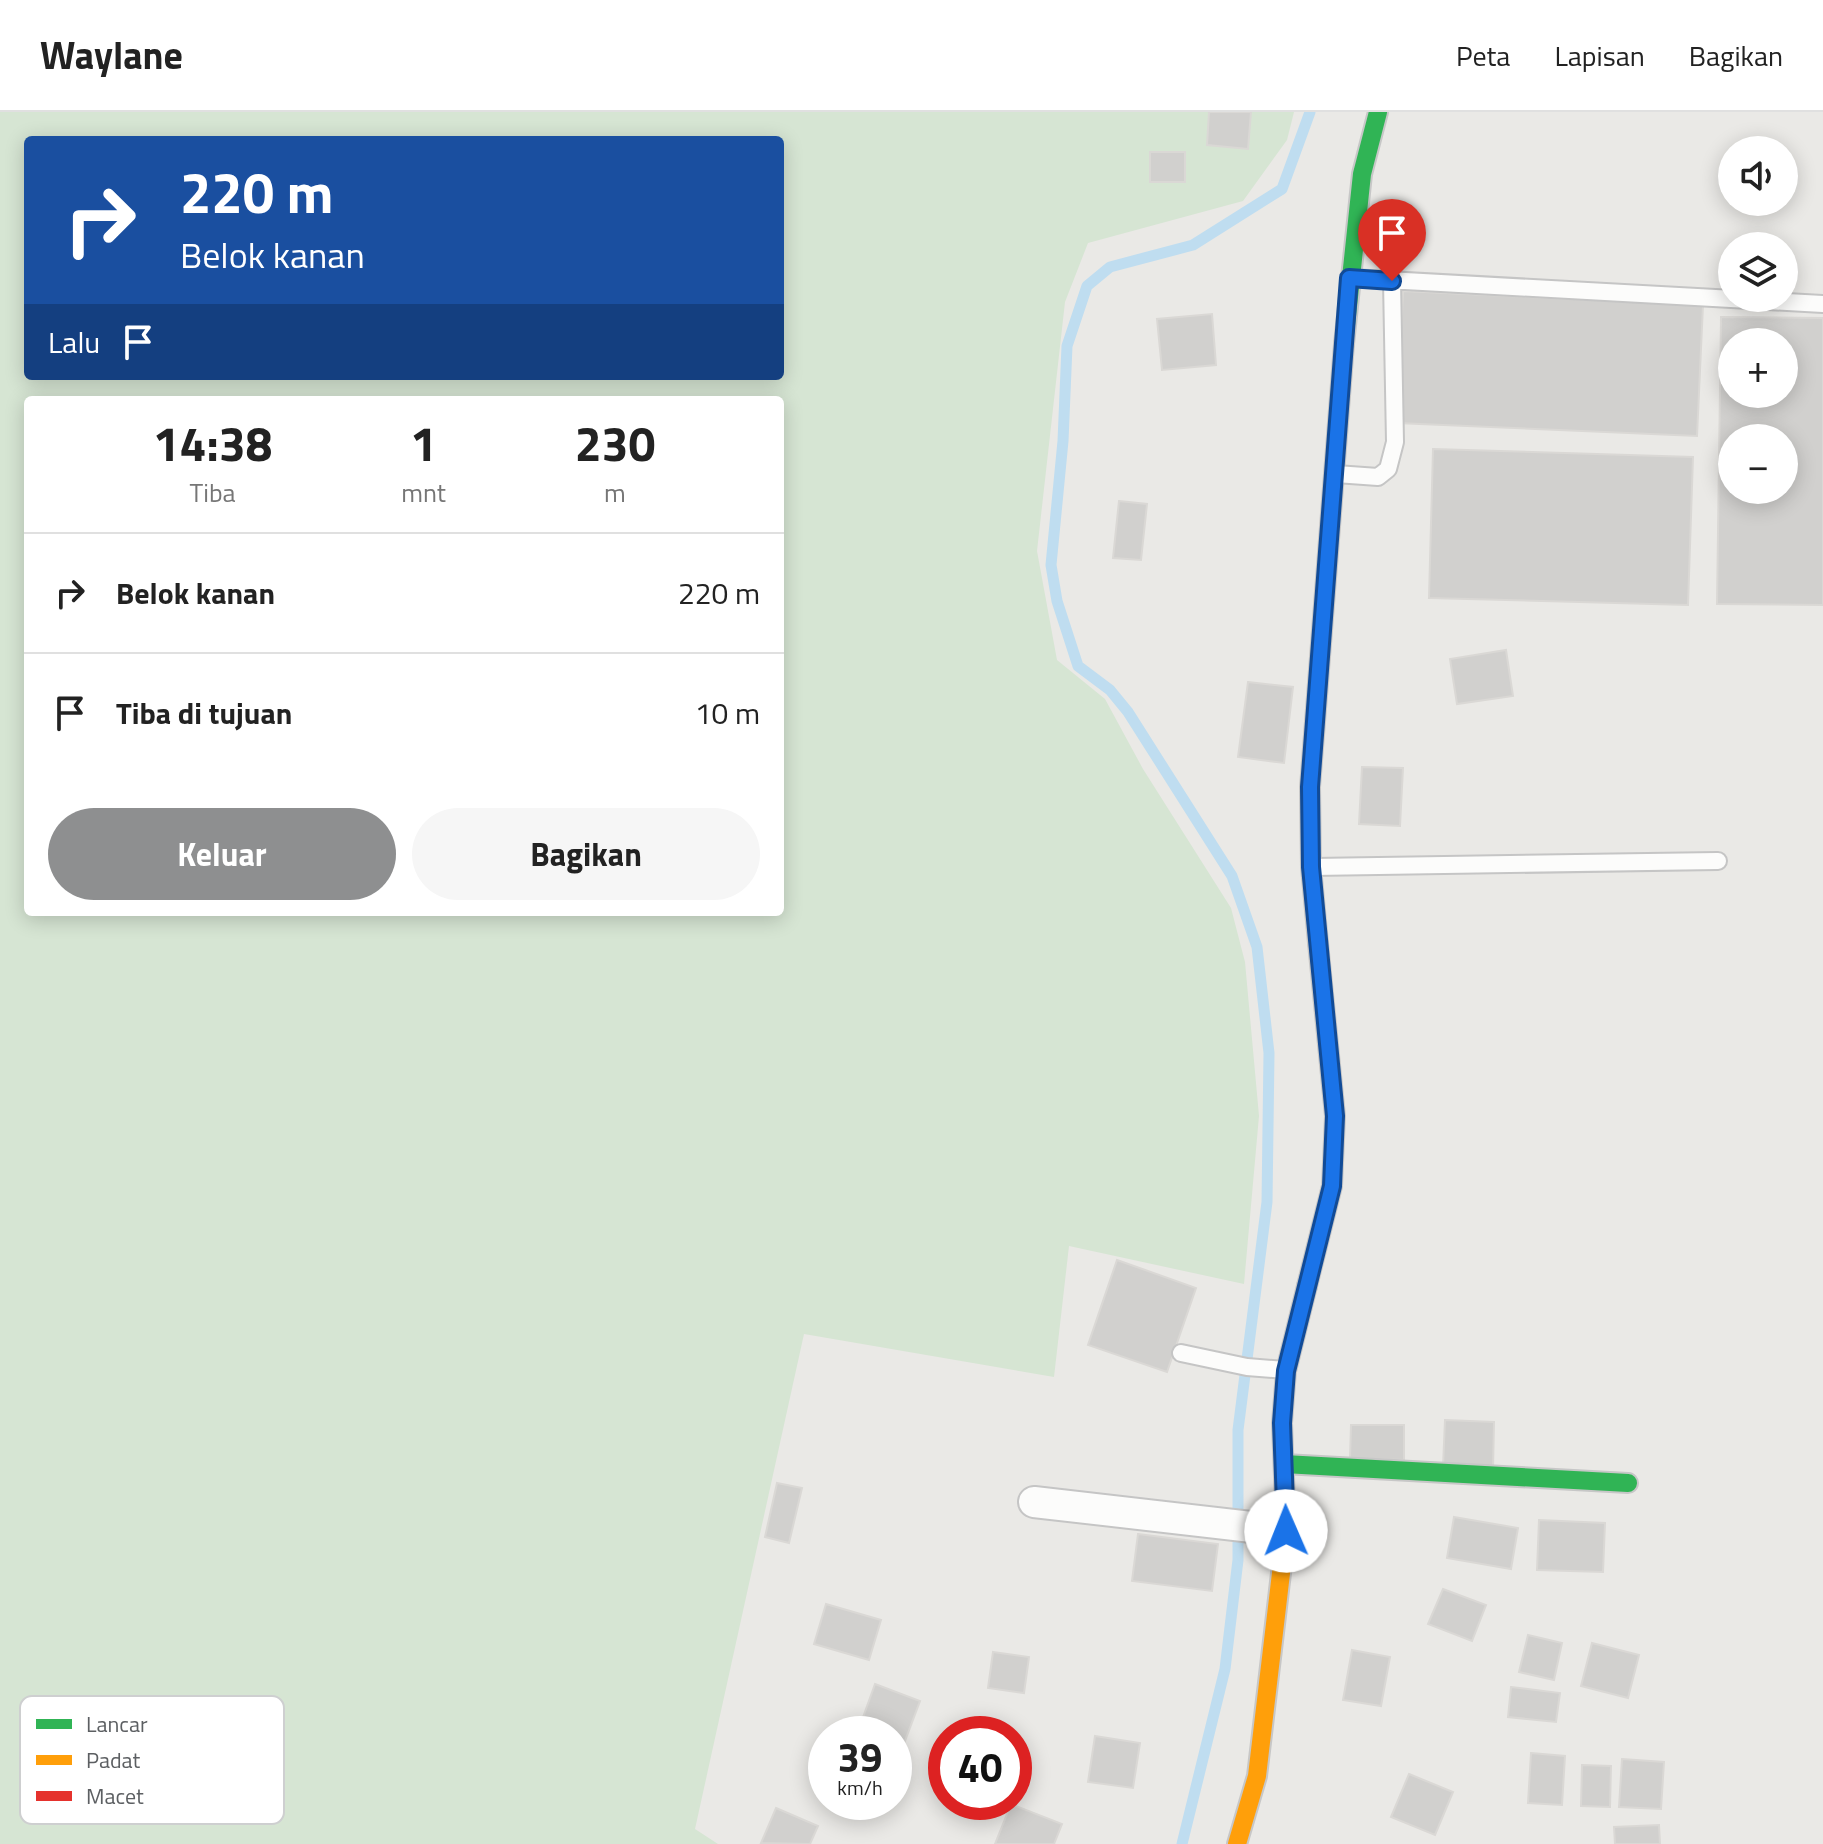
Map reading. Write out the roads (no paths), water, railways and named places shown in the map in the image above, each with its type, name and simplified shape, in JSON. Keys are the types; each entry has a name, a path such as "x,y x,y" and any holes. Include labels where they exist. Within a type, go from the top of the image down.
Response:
{"street":[{"path":"1237,1844 1257,1776 1284,1464 1282,1423 1286,1371 1332,1186 1335,1130 1311,867 1310,787 1349,278 1362,174 1378,112"},
{"path":"1284,1464 1628,1483"},
{"path":"1034,1502 1278,1530"}],"lane":[{"path":"1349,278 1823,304"},
{"path":"1334,474 1378,477 1388,469 1395,442 1392,281"},
{"path":"1311,867 1718,861"},
{"path":"1181,1353 1220,1363 1286,1371"}],"waterway":[{"path":"1182,1844 1225,1669 1238,1560 1238,1430 1267,1202 1269,1053 1257,947 1232,876 1128,712 1110,690 1078,666 1057,601 1051,565 1063,441 1067,346 1087,286 1110,267 1193,245 1282,189 1310,112"}]}
